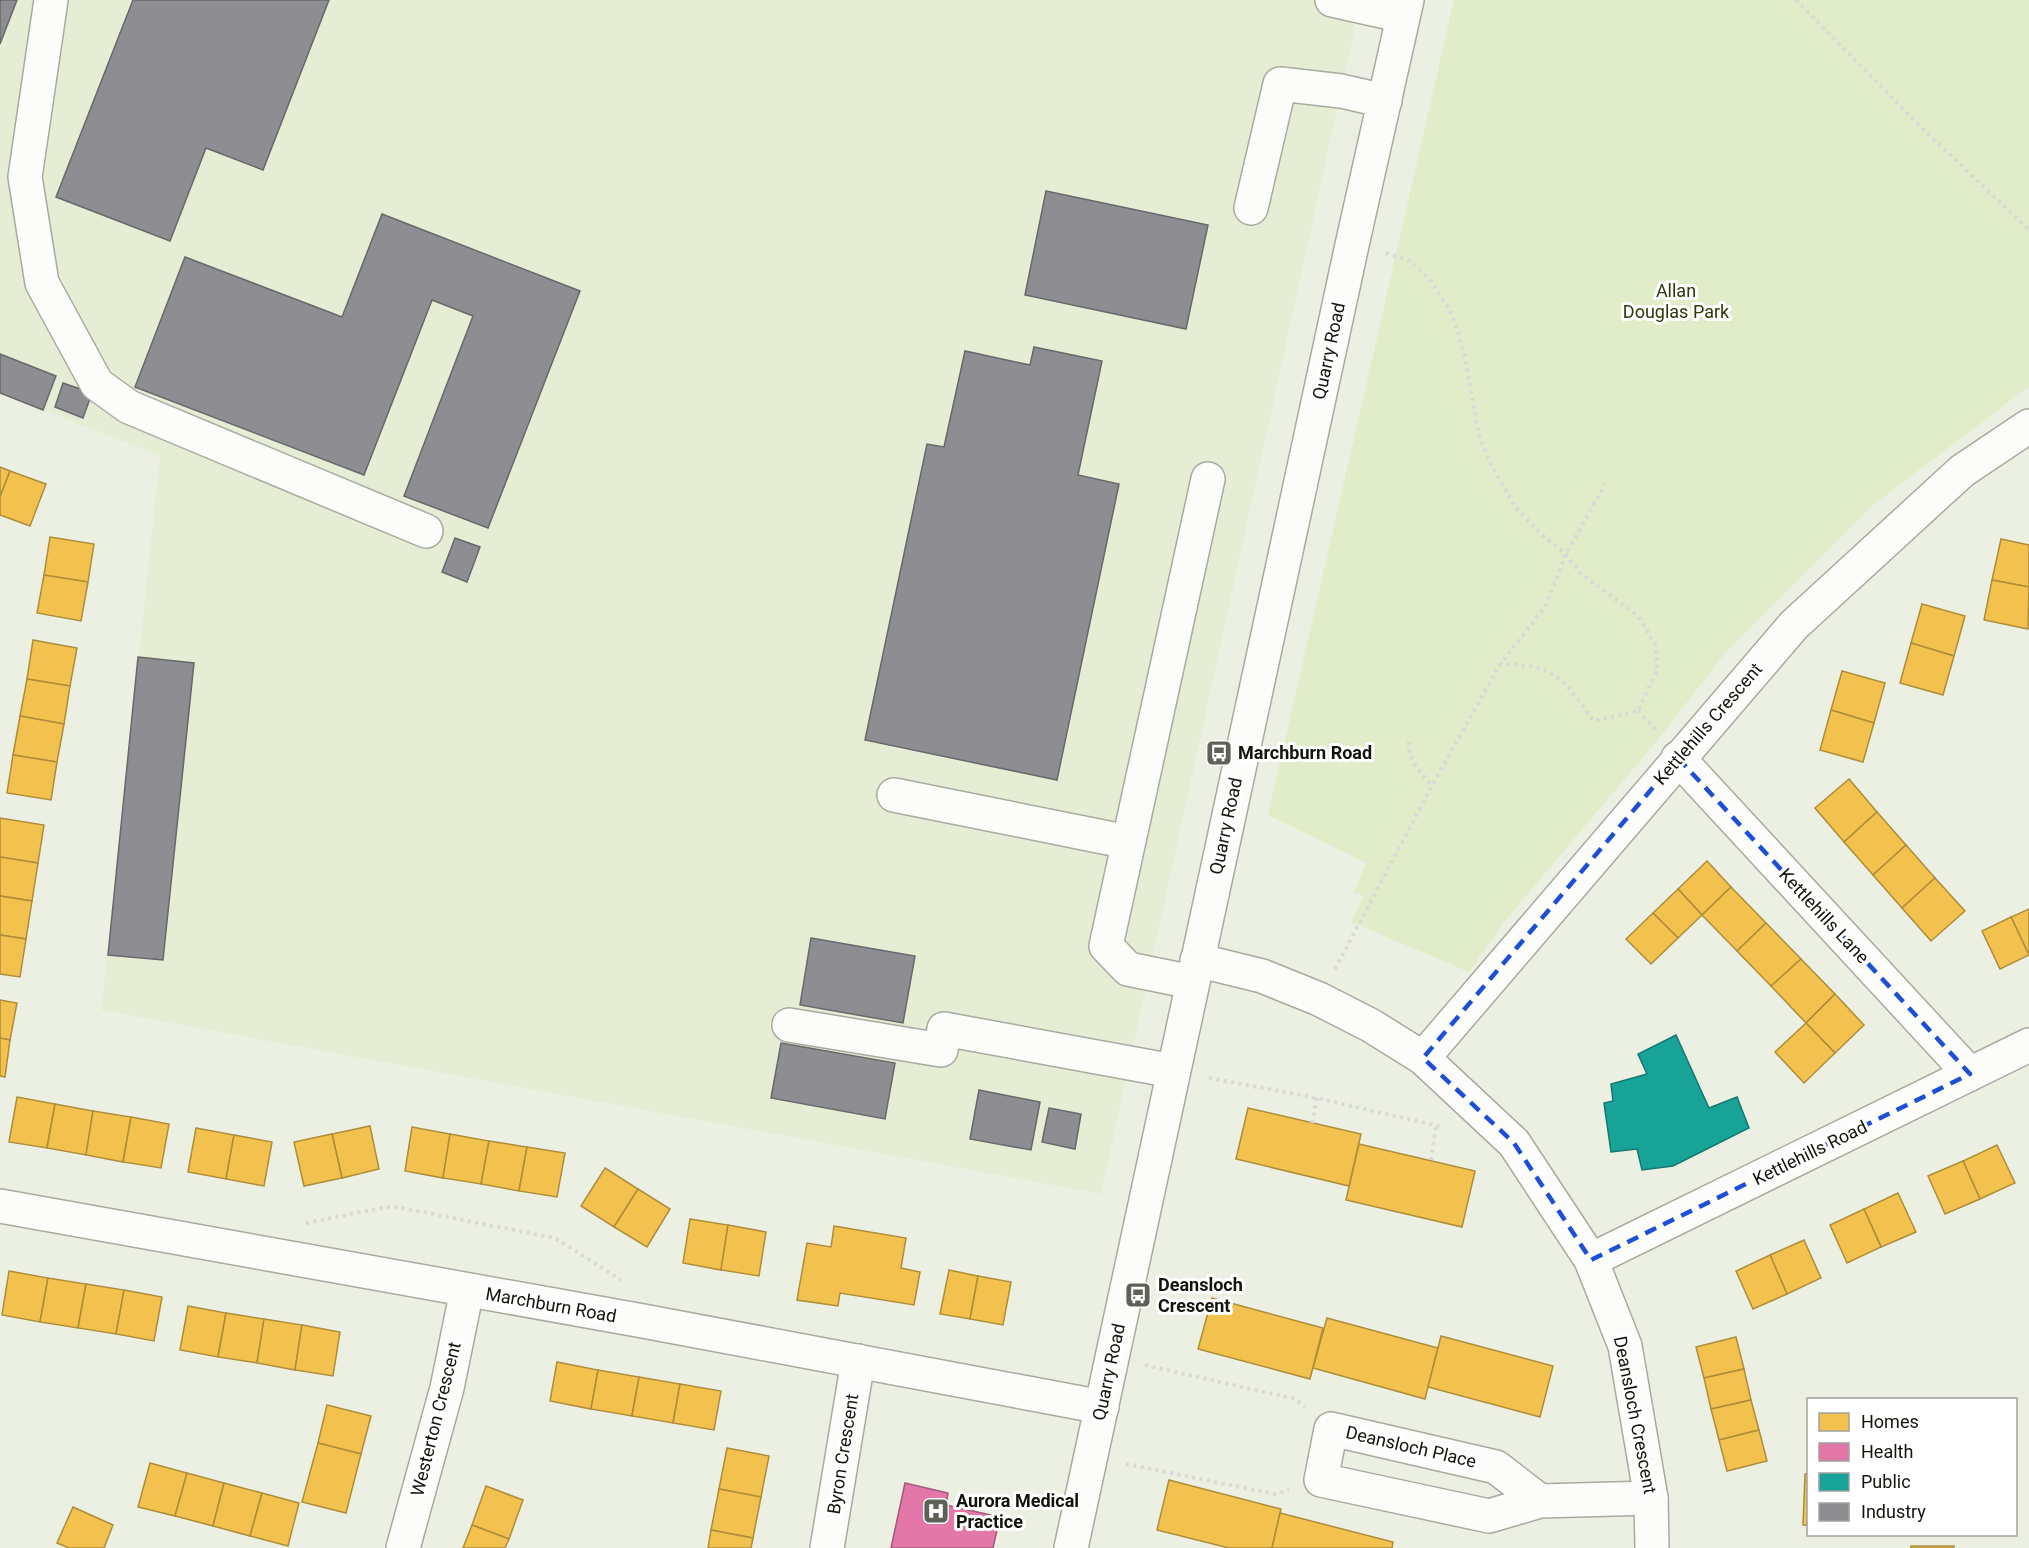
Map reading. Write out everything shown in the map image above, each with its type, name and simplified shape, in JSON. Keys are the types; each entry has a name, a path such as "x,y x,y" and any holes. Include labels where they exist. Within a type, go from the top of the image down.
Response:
{"street":[{"path":"51,0 25,177 42,283 97,384 129,407 426,531"},
{"path":"1332,0 1405,8"},
{"name":"Quarry Road","path":"1071,1548 1194,971 1405,8"},
{"path":"1251,208 1280,84 1341,91 1385,100"},
{"name":"Kettlehills Crescent","path":"1422,1058 1794,625 1962,471 2029,426"},
{"path":"894,795 1128,842 1208,479"},
{"name":"Kettlehills Lane","path":"1678,758 1970,1074"},
{"name":"Deansloch Crescent","path":"1128,842 1106,946 1128,969 1262,976 1319,999 1370,1025 1422,1058 1514,1143 1591,1260 1625,1346 1651,1498 1652,1548"},
{"path":"789,1025 941,1050 944,1029 1173,1071"},
{"name":"Kettlehills Road","path":"1591,1260 2029,1045"},
{"name":"Marchburn Road","path":"0,1206 643,1321 1102,1407"},
{"name":"Westerton Crescent","path":"403,1548 447,1388 467,1290"},
{"name":"Byron Crescent","path":"827,1548 858,1361"},
{"name":"Deansloch Place","path":"1321,1480 1331,1428 1496,1467 1539,1501"},
{"path":"1321,1480 1489,1516 1539,1501 1651,1498"}],"path":[{"path":"1796,0 1923,129 2029,230"},
{"path":"1352,245 1396,255 1410,261 1431,282 1453,316 1464,352 1479,436 1491,464 1515,507 1542,536 1566,554 1579,572 1638,616 1656,645 1657,670 1638,711 1594,721 1566,686 1549,672 1528,666 1501,663"},
{"path":"1319,999 1432,786 1501,663 1545,607 1566,554 1605,484"},
{"path":"1409,742 1408,748 1415,766 1432,786"},
{"path":"1173,1071 1317,1098 1447,1128"},
{"path":"1312,1123 1317,1098"},
{"path":"1431,1160 1436,1126"},
{"path":"293,1258 302,1224 392,1206 555,1238 647,1296 643,1321"},
{"path":"1112,1358 1294,1399 1331,1428"},
{"path":"1091,1457 1275,1494 1321,1480"}],"highlighted area":[{"path":"1678,758 1970,1074 1591,1260 1514,1143 1423,1058"}],"shaded area":[{"path":"0,0 1361,0 1101,1194 101,1010 160,456 0,393"}],"green space":[{"name":"Allan Douglas Park","path":"1454,0 2029,0 2029,386 1872,506 1725,653 1661,736 1503,923 1469,972 1351,922 1364,896 1354,892 1366,863 1268,815"}],"building: Homes":[{"path":"0,467 10,471 0,497"},
{"path":"10,471 46,484 30,526 0,515 0,497"},
{"path":"50,537 94,544 88,582 44,575"},
{"path":"2001,539 2029,545 2029,587 1992,580"},
{"path":"44,575 88,582 81,621 37,613"},
{"path":"1992,580 2029,587 2028,629 1984,620"},
{"path":"1922,604 1965,616 1954,656 1911,643"},
{"path":"33,640 77,648 70,686 27,679"},
{"path":"1911,643 1954,656 1943,695 1900,683"},
{"path":"1842,671 1885,683 1874,723 1831,710"},
{"path":"27,679 70,686 64,724 20,716"},
{"path":"1831,710 1874,723 1863,762 1820,750"},
{"path":"20,716 64,724 57,762 13,755"},
{"path":"13,755 57,762 51,800 7,793"},
{"path":"1849,779 1877,812 1844,842 1815,808"},
{"path":"1877,812 1906,845 1873,875 1844,842"},
{"path":"0,818 44,825 38,863 0,857"},
{"path":"1906,845 1935,878 1902,908 1873,875"},
{"path":"0,857 38,863 32,901 0,896"},
{"path":"1707,861 1731,887 1702,915 1678,889"},
{"path":"1935,878 1965,911 1931,941 1902,908"},
{"path":"1731,887 1766,923 1737,951 1702,915"},
{"path":"1678,889 1702,915 1678,938 1653,913"},
{"path":"0,896 32,901 26,939 0,935"},
{"path":"2029,909 2029,955 2011,917"},
{"path":"1653,913 1678,938 1651,964 1626,939"},
{"path":"2011,917 2029,955 2000,969 1982,931"},
{"path":"1766,923 1801,959 1771,986 1737,951"},
{"path":"0,935 26,939 20,977 0,974"},
{"path":"1801,959 1835,994 1806,1023 1771,986"},
{"path":"1835,994 1864,1025 1835,1053 1806,1023"},
{"path":"0,1000 17,1003 10,1040 0,1038"},
{"path":"1806,1023 1835,1053 1804,1083 1775,1052"},
{"path":"0,1038 10,1040 5,1077 0,1076"},
{"path":"17,1097 55,1104 47,1148 9,1142"},
{"path":"55,1104 93,1111 86,1155 47,1148"},
{"path":"1248,1108 1361,1134 1349,1186 1236,1159"},
{"path":"93,1111 131,1117 123,1162 86,1155"},
{"path":"131,1117 169,1124 161,1168 123,1162"},
{"path":"370,1126 379,1169 342,1178 332,1134"},
{"path":"412,1127 450,1134 443,1178 405,1171"},
{"path":"196,1128 234,1135 226,1179 188,1172"},
{"path":"332,1134 342,1178 304,1186 294,1142"},
{"path":"450,1134 489,1141 481,1184 443,1178"},
{"path":"234,1135 272,1142 264,1186 226,1179"},
{"path":"489,1141 527,1147 519,1191 481,1184"},
{"path":"1359,1144 1475,1171 1462,1227 1346,1200"},
{"path":"1997,1145 2015,1183 1980,1199 1963,1161"},
{"path":"527,1147 565,1153 557,1197 519,1191"},
{"path":"1963,1161 1980,1199 1945,1214 1928,1176"},
{"path":"605,1168 638,1189 614,1227 581,1206"},
{"path":"638,1189 670,1209 647,1247 614,1227"},
{"path":"1898,1193 1916,1232 1881,1247 1864,1209"},
{"path":"1864,1209 1881,1247 1847,1263 1830,1225"},
{"path":"690,1219 728,1225 721,1270 683,1263"},
{"path":"728,1225 766,1232 759,1276 721,1270"},
{"path":"834,1226 906,1238 901,1268 920,1272 914,1305 840,1293 838,1306 797,1300 807,1243 831,1247"},
{"path":"1804,1240 1821,1278 1787,1294 1770,1255"},
{"path":"1770,1255 1787,1294 1753,1309 1736,1271"},
{"path":"949,1270 978,1276 970,1319 940,1314"},
{"path":"9,1271 48,1278 40,1322 2,1315"},
{"path":"978,1276 1011,1282 1003,1325 970,1319"},
{"path":"48,1278 86,1284 78,1328 40,1322"},
{"path":"86,1284 124,1290 116,1334 78,1328"},
{"path":"124,1290 162,1297 154,1341 116,1334"},
{"path":"1212,1298 1323,1328 1310,1379 1198,1349"},
{"path":"188,1306 226,1313 218,1357 180,1350"},
{"path":"226,1313 264,1319 257,1363 218,1357"},
{"path":"1327,1318 1438,1348 1425,1399 1313,1368"},
{"path":"264,1319 302,1325 295,1370 257,1363"},
{"path":"302,1325 340,1332 333,1376 295,1370"},
{"path":"1441,1336 1553,1366 1540,1417 1428,1387"},
{"path":"1736,1337 1744,1369 1704,1378 1696,1347"},
{"path":"557,1362 598,1370 591,1409 550,1401"},
{"path":"1744,1369 1751,1400 1711,1409 1704,1378"},
{"path":"598,1370 639,1377 632,1416 591,1409"},
{"path":"639,1377 680,1384 673,1423 632,1416"},
{"path":"680,1384 721,1391 714,1430 673,1423"},
{"path":"1751,1400 1759,1430 1719,1440 1711,1409"},
{"path":"327,1405 371,1416 361,1454 318,1443"},
{"path":"1759,1430 1767,1461 1727,1471 1719,1440"},
{"path":"318,1443 361,1454 346,1513 302,1502"},
{"path":"727,1448 769,1456 761,1497 719,1489"},
{"path":"150,1463 187,1473 175,1516 138,1507"},
{"path":"187,1473 224,1483 213,1526 175,1516"},
{"path":"1805,1474 1807,1474 1807,1525 1803,1525"},
{"path":"1169,1480 1281,1509 1272,1548 1229,1548 1157,1530"},
{"path":"224,1483 262,1493 250,1536 213,1526"},
{"path":"486,1486 523,1500 509,1539 472,1525"},
{"path":"719,1489 761,1497 753,1538 711,1530"},
{"path":"262,1493 299,1503 288,1546 250,1536"},
{"path":"73,1507 113,1525 104,1548 69,1548 57,1543"},
{"path":"1280,1513 1393,1542 1392,1548 1272,1548"},
{"path":"472,1525 509,1539 505,1548 463,1548"},
{"path":"711,1530 753,1538 751,1548 708,1548"},
{"path":"1911,1546 1954,1546 1954,1548 1911,1548"}],"building: Health":[{"name":"Aurora Medical Practice","path":"905,1483 948,1493 946,1505 1000,1517 993,1548 891,1548"}],"building: Public":[{"path":"1676,1035 1709,1108 1737,1097 1749,1128 1673,1166 1642,1170 1637,1149 1611,1152 1604,1103 1613,1101 1611,1084 1647,1074 1638,1054"}],"building: Industry":[{"path":"0,0 17,0 0,44"},
{"path":"133,0 329,0 263,170 206,148 170,241 56,197"},
{"path":"1046,191 1208,225 1186,329 1025,295"},
{"path":"382,214 580,291 488,528 404,496 473,316 432,300 364,475 135,387 185,257 342,317"},
{"path":"1034,347 1102,361 1078,475 1119,484 1057,780 865,740 927,444 944,447 965,351 1030,365"},
{"path":"0,354 56,376 43,410 0,393"},
{"path":"63,383 92,393 83,418 55,407"},
{"path":"455,538 480,547 467,582 442,572"},
{"path":"138,657 194,663 163,960 108,955"},
{"path":"811,938 915,956 903,1023 800,1005"},
{"path":"781,1043 895,1063 885,1119 771,1098"},
{"path":"979,1090 1040,1102 1031,1150 970,1139"},
{"path":"1049,1108 1081,1114 1075,1149 1042,1142"}],"place":[{"name":"Marchburn Road","path":"1219,753"},
{"name":"Deansloch Crescent","path":"1138,1295"},
{"name":"Aurora Medical Practice","path":"936,1511"}]}
